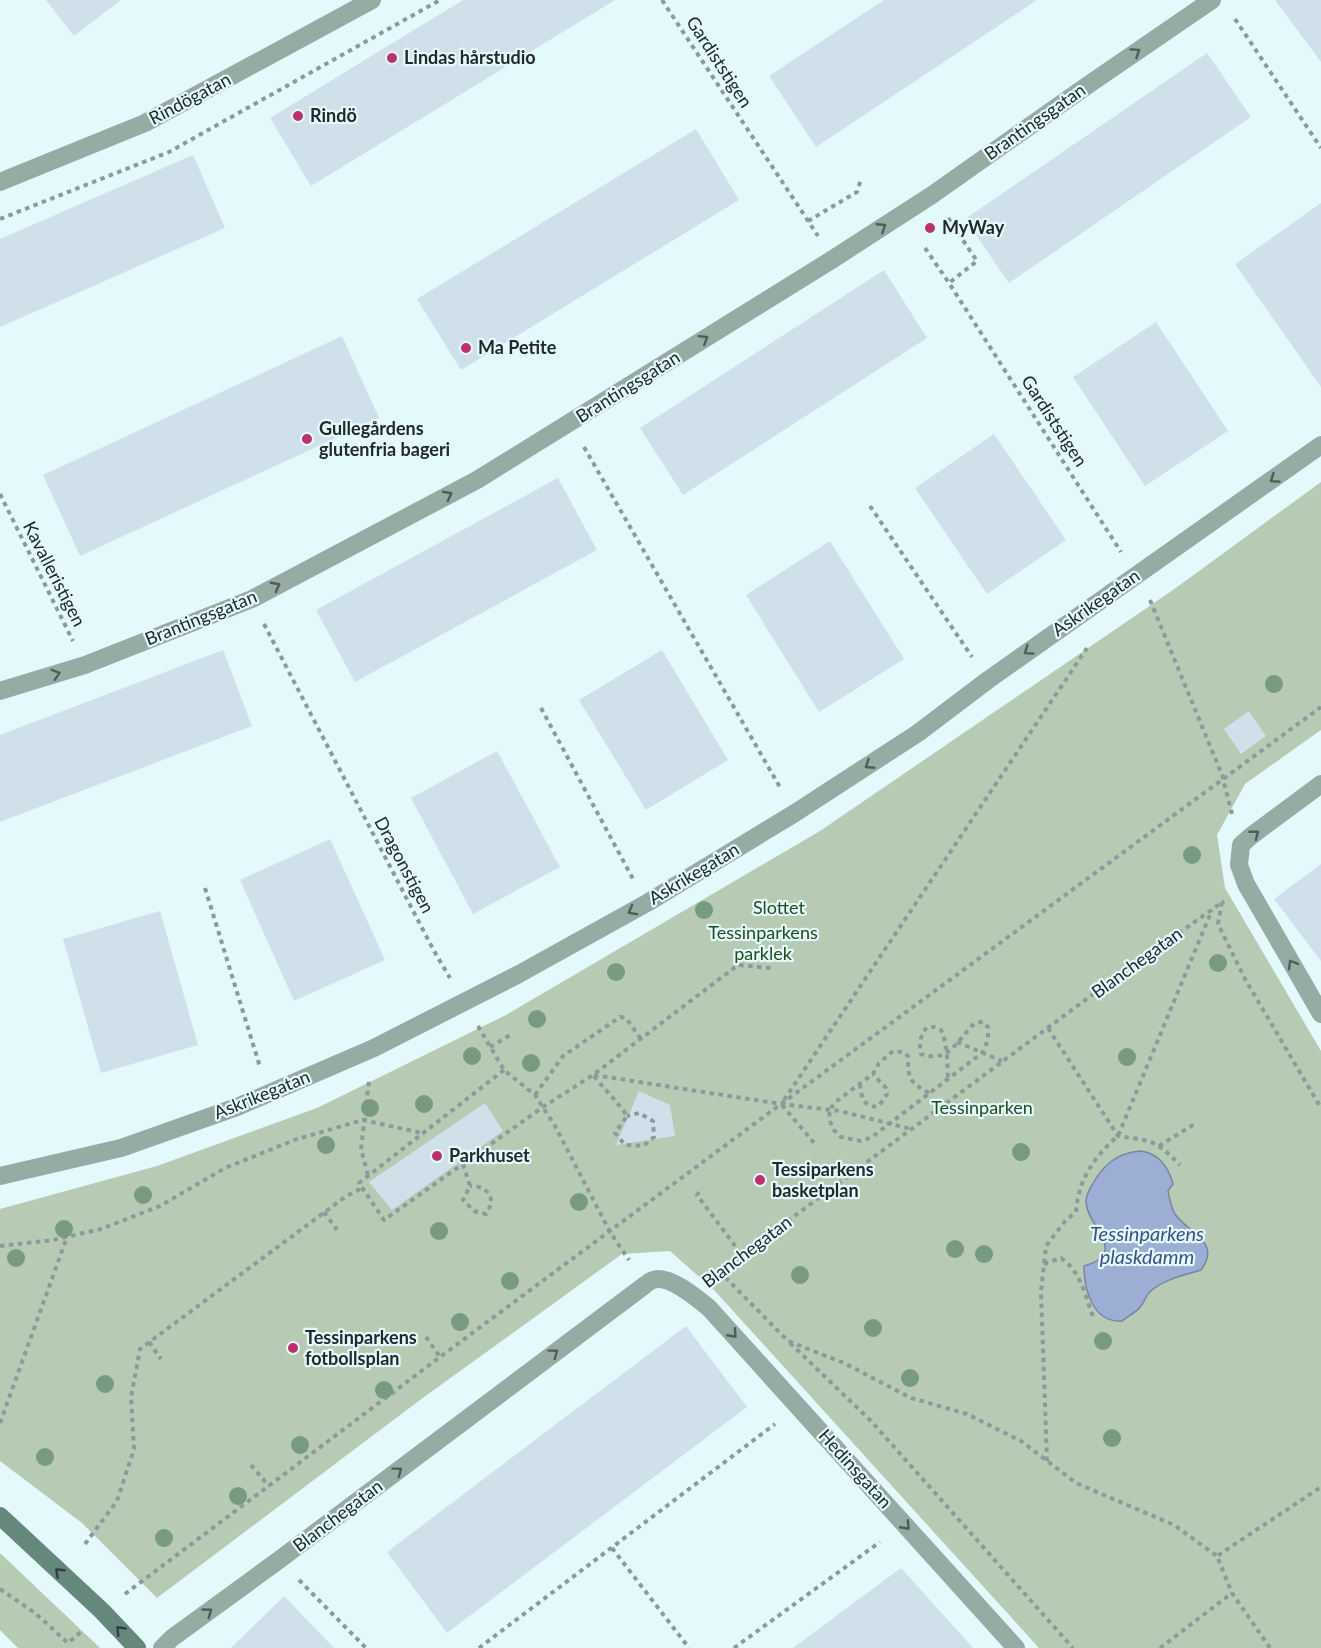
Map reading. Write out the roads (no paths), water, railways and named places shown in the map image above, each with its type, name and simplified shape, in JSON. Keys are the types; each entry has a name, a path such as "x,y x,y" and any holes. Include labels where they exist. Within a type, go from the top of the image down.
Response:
{"street":[{"name":"Rindögatan","path":"0,182 145,123 372,0"},
{"name":"Brantingsgatan","path":"0,692 85,665 252,599 477,480 932,195 1212,0"},
{"name":"Askrikegatan","path":"0,1176 122,1148 237,1107 374,1048 519,974 647,903 795,813 918,733 988,680 1321,445"},
{"path":"1321,784 1241,845 1239,865 1246,884 1321,1014"},
{"name":"Blanchegatan","path":"162,1648 172,1638 645,1285 654,1279 661,1279 691,1293"},
{"name":"Hedinsgatan","path":"691,1293 709,1308 1016,1648"},
{"path":"0,1516 102,1611 137,1648"}],"water":[{"name":"Tessinparkens plaskdamm","path":"1140,1151 1152,1154 1165,1166 1173,1184 1168,1191 1174,1212 1201,1239 1208,1252 1201,1270 1157,1286 1148,1293 1135,1312 1122,1321 1112,1320 1097,1311 1086,1285 1084,1266 1097,1261 1104,1254 1105,1247 1103,1238 1088,1211 1086,1200 1092,1185 1106,1166 1124,1154"}],"place":[{"name":"Lindas hårstudio","path":"392,58"},
{"name":"Rindö","path":"298,116"},
{"name":"MyWay","path":"930,228"},
{"name":"Ma Petite","path":"466,348"},
{"name":"Gullegårdens glutenfria bageri","path":"307,439"},
{"name":"Parkhuset","path":"437,1156"},
{"name":"Tessiparkens basketplan","path":"760,1180"},
{"name":"Tessinparkens fotbollsplan","path":"293,1348"}],"park label":[{"name":"Slottet","path":"779,908"},
{"name":"Tessinparkens parklek","path":"763,943"},
{"name":"Tessinparken","path":"982,1108"}]}
